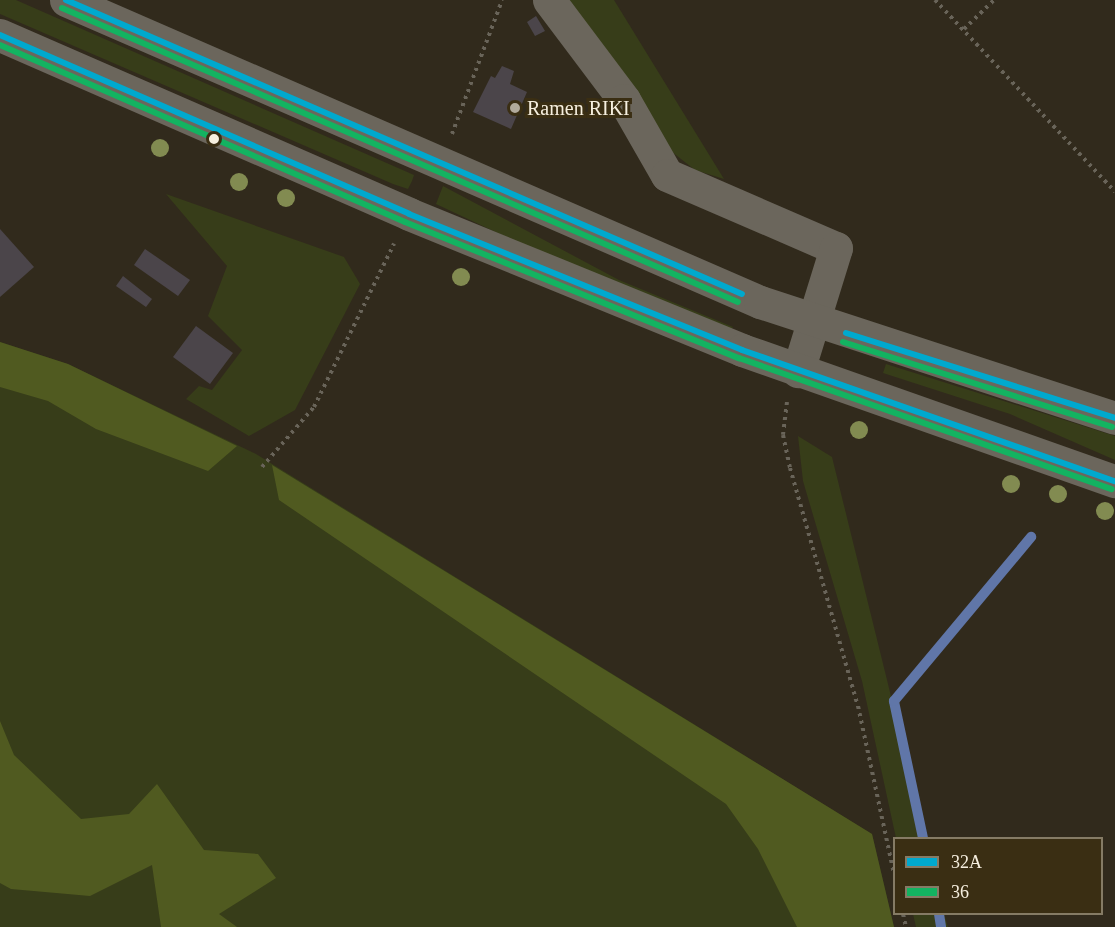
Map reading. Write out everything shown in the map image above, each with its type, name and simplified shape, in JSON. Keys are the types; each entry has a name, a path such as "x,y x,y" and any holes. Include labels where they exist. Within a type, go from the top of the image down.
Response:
{"main road":[{"path":"66,0 435,162 814,323 1115,418"},
{"path":"549,0 624,100 667,175 836,248 798,370"},
{"path":"0,35 409,214 798,370 1115,481"}],"path":[{"path":"435,162 459,121 502,0"},
{"path":"935,0 1115,192"},
{"path":"964,29 994,0"},
{"path":"262,467 314,407 409,214"},
{"path":"798,370 783,415 783,435 858,706 893,869"}],"green space":[{"path":"0,0 16,0 414,175 412,181 408,189 393,184 0,14"},
{"path":"569,0 614,0 724,179 695,170 667,148"},
{"path":"443,186 619,280 733,327 730,331 534,250 436,204"},
{"path":"166,194 344,257 360,284 295,410 249,436 186,399 199,386 212,390 242,350 208,316 227,266"},
{"path":"0,342 68,364 256,454 872,834 894,927 0,927"},
{"path":"0,342 68,364 237,446 208,471 96,429 48,401 0,387"},
{"path":"886,364 1115,436 1115,460 1010,414 883,373"},
{"path":"798,436 832,457 926,837 896,837 862,681 803,481"},
{"path":"272,465 872,834 894,927 797,927 758,849 726,804 279,500"},
{"path":"0,721 14,755 81,819 129,814 157,784 204,850 258,854 276,878 219,914 237,927 161,927 152,865 90,896 11,889 0,883"},
{"path":"913,915 944,915 948,927 916,927"}],"building":[{"path":"536,16 545,31 535,36 527,22"},
{"path":"502,66 514,71 510,84 527,92 511,129 473,112 491,76 495,78"},
{"path":"0,229 34,267 0,297"},
{"path":"145,249 190,280 178,296 134,265"},
{"path":"123,276 152,299 146,307 116,286"},
{"path":"196,326 233,353 210,384 173,357"}],"waterway":[{"path":"923,837 894,701 1031,537"},
{"path":"939,915 941,927"}],"transit line":[{"name":"32A","path":"66,0 742,294"},
{"name":"36","path":"62,8 738,302"},
{"name":"32A","path":"0,35 409,214 742,350 1115,481"},
{"name":"36","path":"0,45 405,222 739,358 1112,489"},
{"name":"32A","path":"846,333 1115,418"},
{"name":"36","path":"843,342 1112,427"}],"place":[{"name":"Ramen RIKI","path":"515,108"}]}
